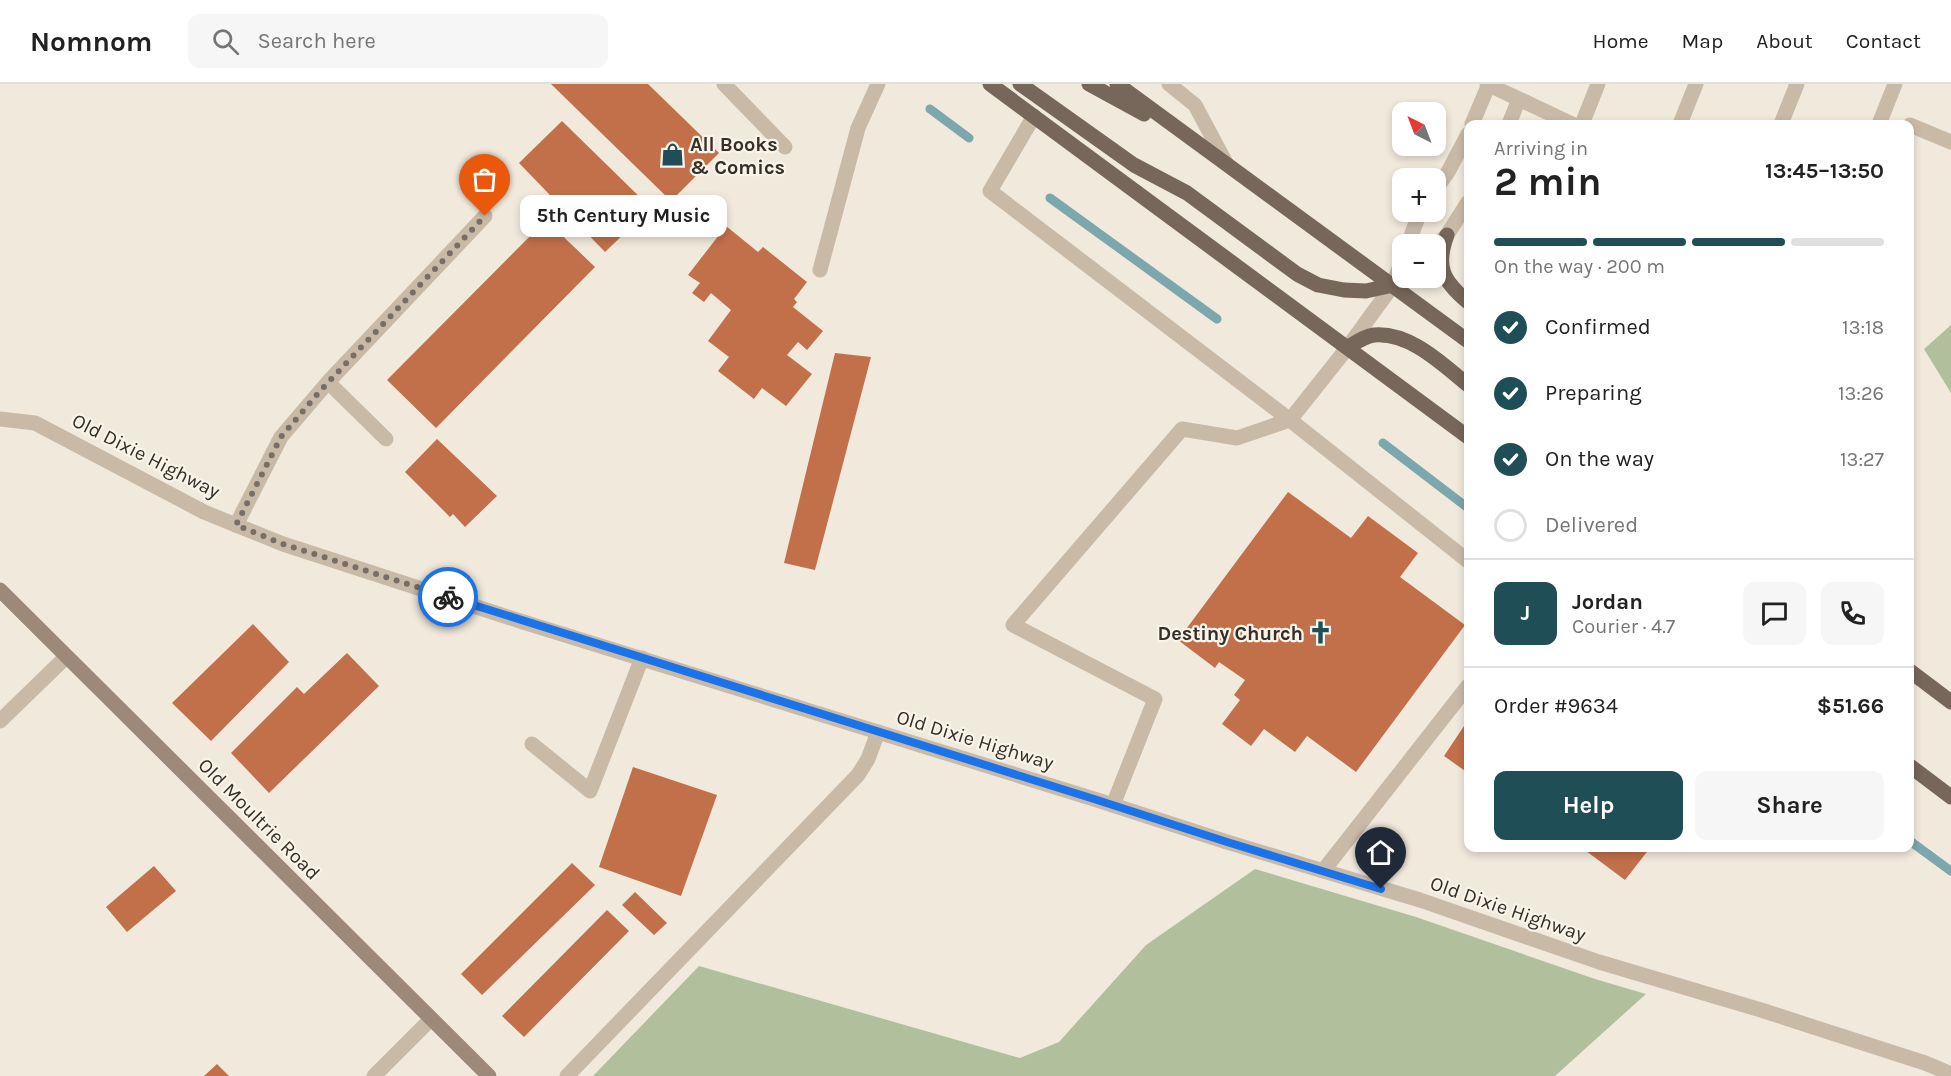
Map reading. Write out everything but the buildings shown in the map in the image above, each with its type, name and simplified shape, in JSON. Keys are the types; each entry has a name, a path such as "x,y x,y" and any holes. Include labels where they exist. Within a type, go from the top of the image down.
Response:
{"main road":[{"path":"990,84 1464,434"},
{"path":"1020,84 1134,165 1187,193 1297,274 1318,285 1344,290 1366,291 1392,282"},
{"path":"1089,84 1187,136"},
{"path":"1117,84 1187,136 1392,276"},
{"path":"1446,278 1451,287 1464,298"},
{"path":"1407,288 1464,338"},
{"path":"1347,347 1371,335 1387,336 1409,342 1433,357 1464,382"},
{"name":"Old Moultrie Road","path":"0,590 489,1076"},
{"path":"1914,674 1951,702"},
{"path":"1914,769 1951,797"}],"street":[{"path":"724,84 785,147"},
{"path":"820,270 858,128 878,84"},
{"path":"1169,84 1195,105 1226,163"},
{"path":"1474,120 1488,84 1564,120"},
{"path":"1584,120 1598,84"},
{"path":"1682,120 1696,84"},
{"path":"1783,120 1797,84"},
{"path":"1881,119 1895,84"},
{"path":"1511,120 1519,99"},
{"path":"1034,116 990,191 1290,420 1464,558"},
{"path":"1914,126 1951,142"},
{"path":"1446,175 1464,142"},
{"path":"1445,234 1464,207"},
{"path":"236,525 281,437 328,382 485,216"},
{"path":"1113,805 1155,699 1013,625 1182,429 1237,438 1290,420 1392,288"},
{"path":"328,382 386,439"},
{"name":"Old Dixie Highway","path":"0,419 35,423 204,512 294,547 1227,842 1420,900 1599,962 1783,1017 1925,1063 1951,1074"},
{"path":"0,721 66,657"},
{"path":"532,744 590,791 642,658"},
{"path":"1323,871 1464,691"},
{"path":"567,1076 858,775 868,759 878,732"},
{"path":"374,1076 431,1019"}],"green space":[{"path":"1951,325 1951,393 1924,349"},
{"path":"1255,869 1416,917 1595,979 1646,994 1555,1076 593,1076 699,966 1020,1058 1059,1042 1146,945"}],"waterway":[{"path":"930,109 969,138"},
{"path":"1050,198 1217,319"},
{"path":"1383,443 1464,505"},
{"path":"1914,844 1951,871"}],"way so far":[{"path":"448,597 283,544 236,525 281,437 320,391 485,216"}],"place":[{"name":"All Books & Comics","path":"672,155"},
{"name":"5th Century Music","path":"485,216"},
{"name":"Destiny Church","path":"1321,633"}],"route":[{"path":"448,597 1381,889"}]}
